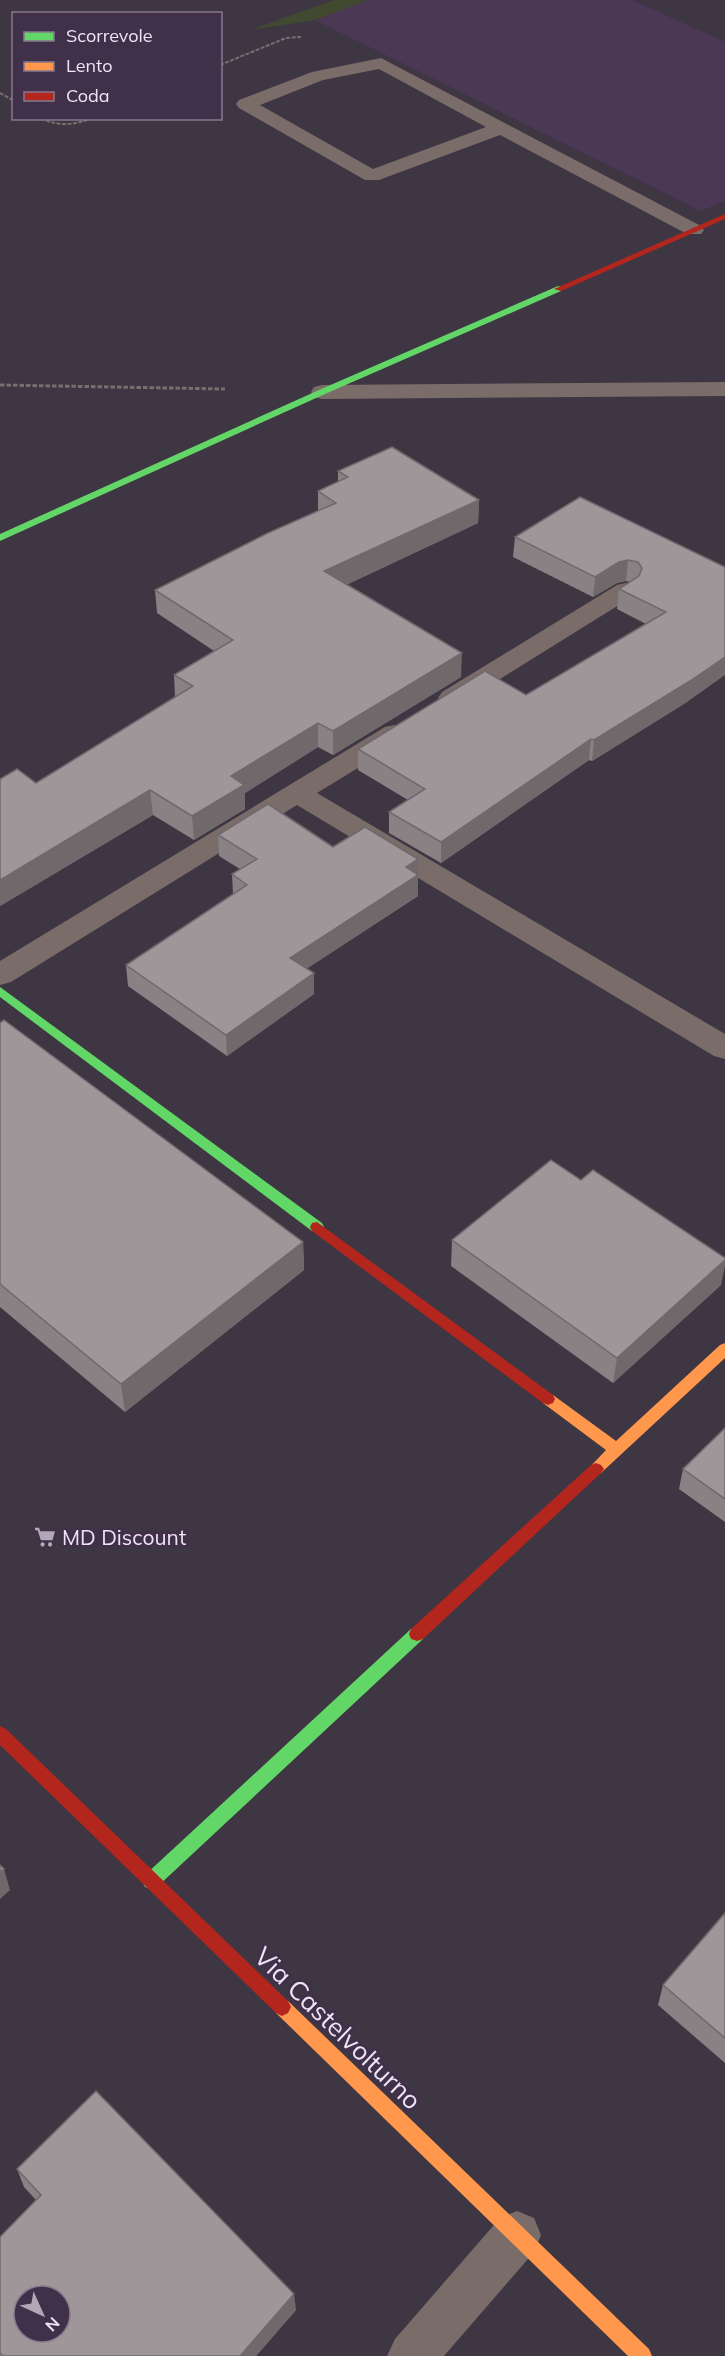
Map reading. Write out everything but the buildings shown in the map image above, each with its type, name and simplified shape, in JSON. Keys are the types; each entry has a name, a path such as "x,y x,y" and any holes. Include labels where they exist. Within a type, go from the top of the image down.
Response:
{"street":[{"path":"501,128 372,176 245,104 318,76 381,63 694,230"},
{"path":"0,538 322,392 725,216"},
{"path":"322,392 725,389"},
{"path":"0,975 626,590"},
{"path":"297,793 725,1048"},
{"path":"0,991 615,1449"},
{"path":"151,1881 725,1349"},
{"name":"Via Castelvolturno","path":"0,1734 642,2356"},
{"path":"412,2356 517,2235"}],"path":[{"path":"44,120 49,123 68,125 85,120"},
{"path":"0,385 233,389"}],"shaded area":[{"path":"368,0 632,0 725,42 725,201 701,211 315,20"}],"green space":[{"path":"334,0 368,0 315,20 250,30"}],"traffic: fast":[{"path":"0,538 322,392 558,289"},
{"path":"0,991 317,1227"},
{"path":"151,1881 417,1634"}],"traffic: slow":[{"path":"596,1469 725,1349"},
{"path":"548,1399 615,1449"},
{"path":"282,2007 642,2356"}],"traffic: jam":[{"path":"558,289 725,216"},
{"path":"317,1227 548,1399"},
{"path":"417,1634 596,1469"},
{"path":"0,1734 282,2007"}],"place":[{"name":"MD Discount","path":"45,1537"}]}
